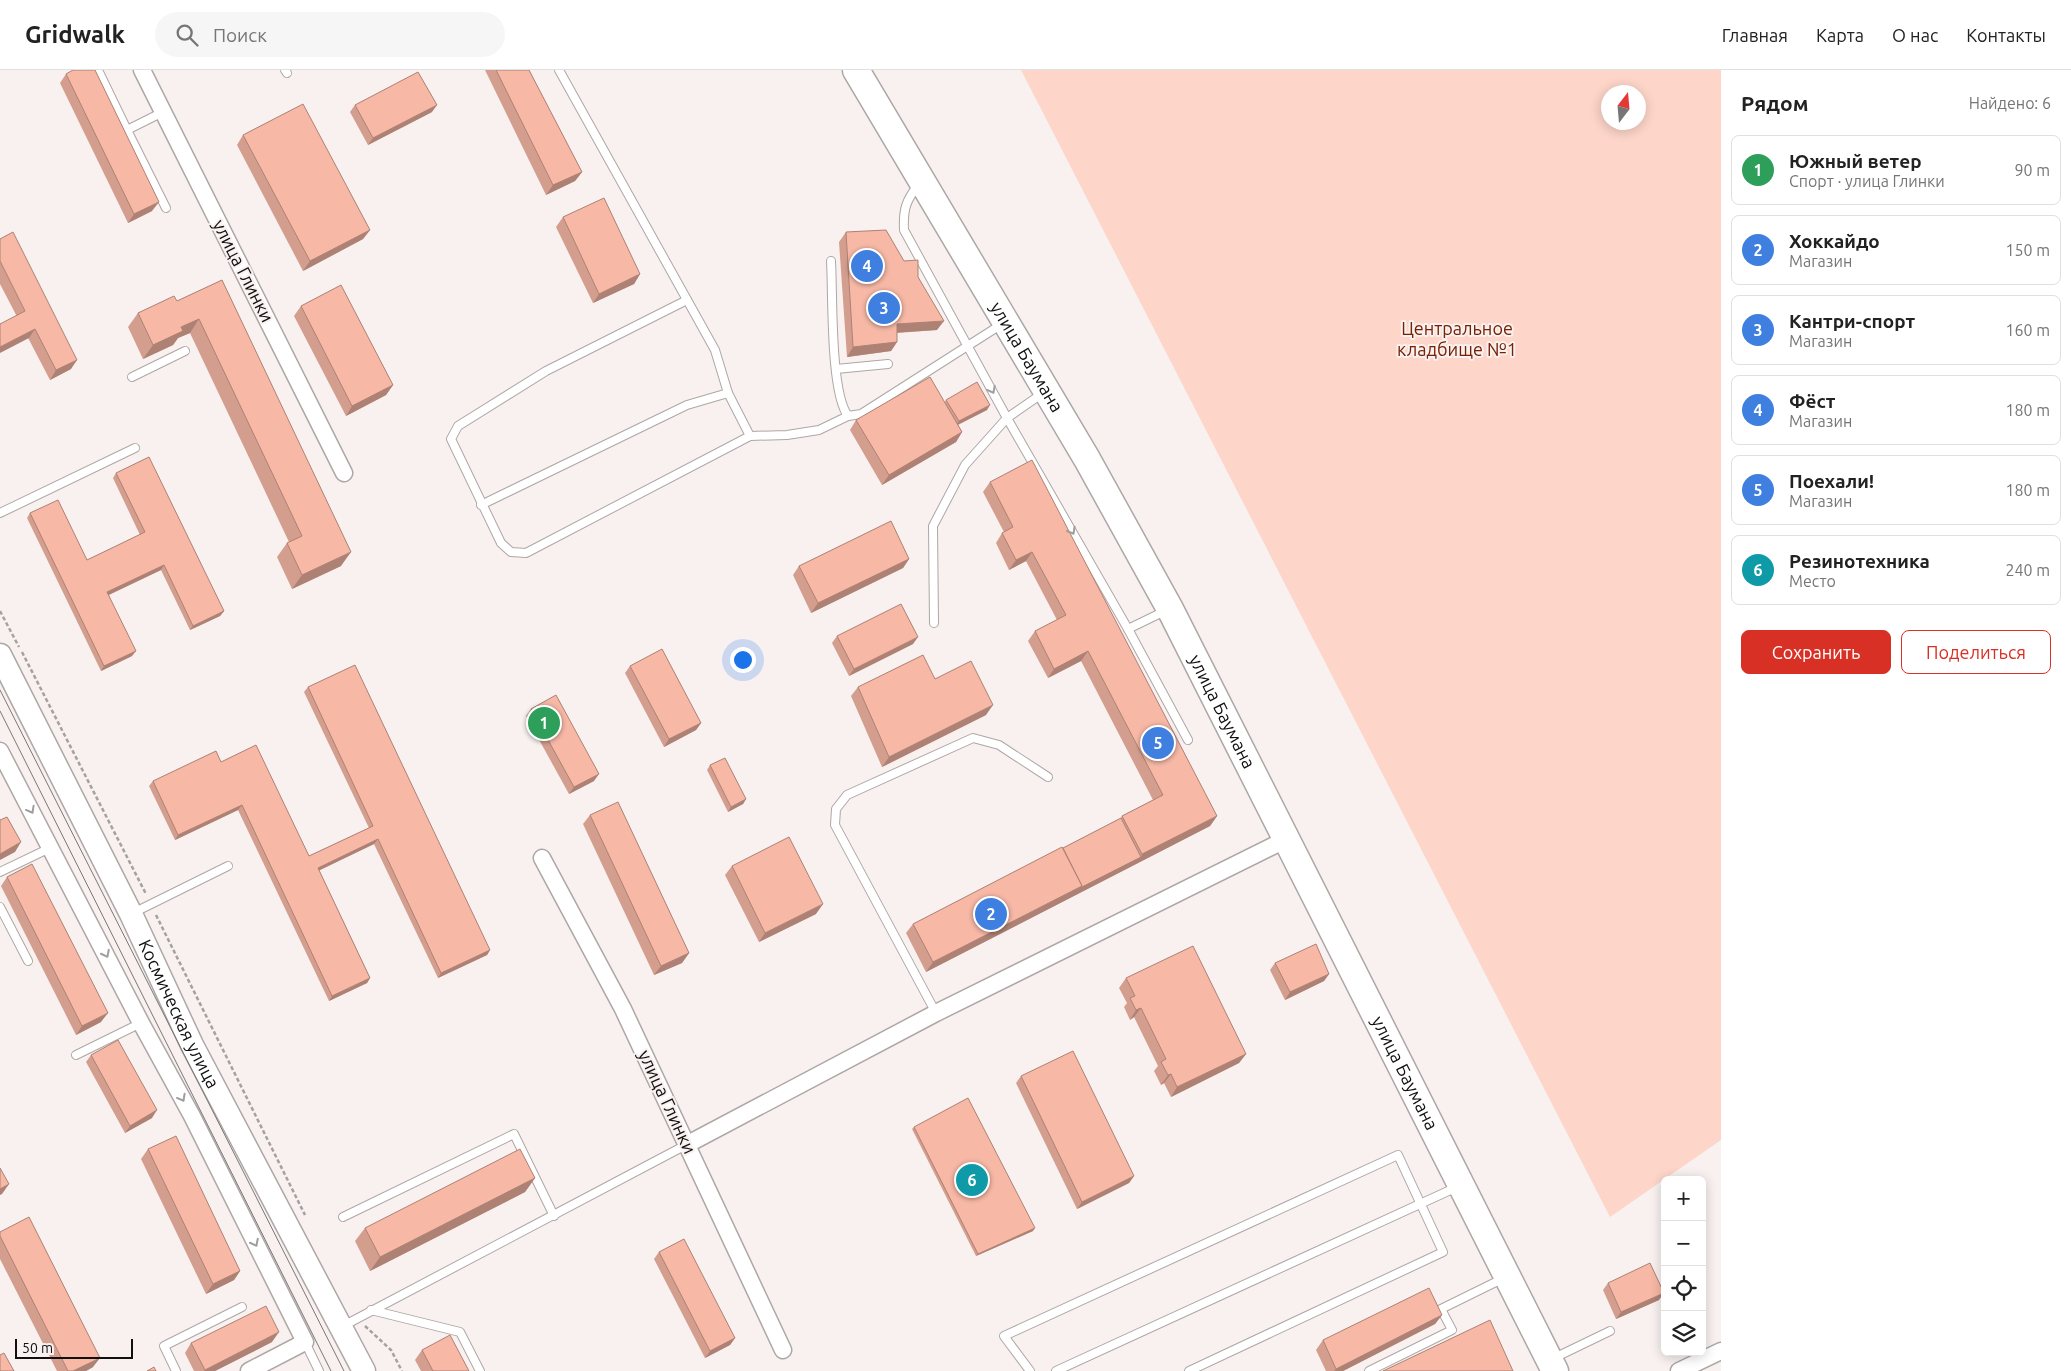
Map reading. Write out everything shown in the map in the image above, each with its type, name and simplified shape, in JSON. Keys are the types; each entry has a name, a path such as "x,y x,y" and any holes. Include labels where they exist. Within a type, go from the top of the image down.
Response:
{"main road":[{"name":"улица Баумана","path":"856,70 1088,459 1170,609 1553,1366"},
{"name":"Космическая улица","path":"0,655 131,914 192,1045 348,1322 364,1371"}],"street":[{"name":"улица Глинки","path":"142,70 344,473"},
{"name":"Космическая улица","path":"0,752 7,783 51,848 141,1023 192,1116 305,1342"},
{"path":"686,1145 936,1013 1287,839"},
{"name":"улица Глинки","path":"542,858 623,1008 783,1350"},
{"path":"249,1371 305,1342"},
{"path":"1679,1371 1721,1351"}],"lane":[{"path":"98,70 166,208"},
{"path":"559,70 715,350 728,393 750,436"},
{"path":"127,130 163,112"},
{"path":"921,180 909,196 906,204 903,213 904,230 1007,418 1128,629 1188,740"},
{"path":"831,261 836,369 842,408 848,416"},
{"path":"687,300 546,372 458,426 451,439 481,505 501,543 511,552 526,553 750,436 787,436 818,430 848,416 861,414 1005,322"},
{"path":"132,377 185,351"},
{"path":"836,369 888,364"},
{"path":"934,623 933,526 965,465 1007,418 1046,390"},
{"path":"481,505 687,405 728,393"},
{"path":"0,513 136,448"},
{"path":"1128,629 1170,609"},
{"path":"936,1013 835,825 836,809 847,795 972,738 999,745 1048,777"},
{"path":"0,872 51,848"},
{"path":"131,914 228,866"},
{"path":"0,907 28,961"},
{"path":"76,1055 141,1023"},
{"path":"343,1217 514,1134 554,1216"},
{"path":"348,1322 554,1216 686,1145"},
{"path":"1030,1371 1004,1336 1398,1155 1443,1252 1189,1371"},
{"path":"1056,1371 1461,1185"},
{"path":"1369,1371 1452,1330 1441,1309 1508,1276"},
{"path":"176,1371 164,1346 242,1307"},
{"path":"370,1310 460,1332 480,1371"},
{"path":"1553,1366 1610,1332"},
{"path":"305,1342 319,1371"}],"path":[{"path":"0,611 151,905 305,1215"},
{"path":"348,1322 391,1350 402,1371"}],"green space":[{"name":"Центральное кладбище №1","path":"1021,70 1721,70 1721,1140 1669,1176 1661,1176 1661,1182 1610,1217"}],"building":[{"path":"73,70 95,70 159,202 134,214 66,74"},
{"path":"496,70 529,70 582,172 553,185"},
{"path":"418,72 437,105 373,138 355,105"},
{"path":"303,104 370,230 310,261 243,135"},
{"path":"604,198 640,274 599,294 563,217"},
{"path":"886,230 904,261 918,260 918,277 944,321 897,324 897,342 853,347 846,232"},
{"path":"13,232 77,360 56,370 35,329 0,347 0,324 25,311 0,261 0,239"},
{"path":"222,280 351,552 302,575 287,543 302,536 199,319 181,327 183,331 153,345 138,313 174,296 177,301"},
{"path":"341,285 393,385 352,406 301,306"},
{"path":"930,377 962,432 889,475 856,420"},
{"path":"977,382 990,405 959,421 946,400"},
{"path":"149,457 224,611 193,626 164,565 107,592 136,651 104,666 30,513 58,500 87,560 145,532 116,473"},
{"path":"1032,460 1217,816 1142,854 1122,816 1163,795 1088,651 1054,669 1035,631 1066,615 1032,552 1016,560 1002,533 1013,527 990,482"},
{"path":"891,521 909,559 818,603 799,566"},
{"path":"901,604 918,637 854,669 837,636"},
{"path":"662,649 701,723 669,739 630,666"},
{"path":"923,655 935,679 971,661 993,705 889,757 858,687"},
{"path":"355,665 490,950 441,973 378,839 318,868 370,978 332,996 242,805 178,835 153,781 216,751 221,762 256,745 309,856 373,826 308,687"},
{"path":"556,695 599,774 574,787 531,709"},
{"path":"725,758 746,799 731,807 710,765"},
{"path":"618,802 689,953 661,966 590,815"},
{"path":"7,817 21,842 0,854 0,820"},
{"path":"1121,818 1141,857 1080,888 1082,886 1063,848"},
{"path":"789,837 823,904 765,933 732,866"},
{"path":"1062,847 1082,886 933,962 913,924"},
{"path":"32,864 108,1013 82,1026 7,877"},
{"path":"1316,944 1329,974 1290,992 1275,963"},
{"path":"1193,946 1246,1054 1177,1087 1171,1074 1168,1075 1161,1062 1166,1059 1141,1008 1136,1010 1130,998 1135,996 1126,978"},
{"path":"118,1040 157,1110 130,1126 91,1055"},
{"path":"1073,1051 1134,1176 1082,1202 1021,1076"},
{"path":"968,1098 1035,1228 978,1254 914,1127"},
{"path":"176,1136 240,1271 213,1284 148,1149"},
{"path":"520,1149 535,1178 380,1257 365,1228"},
{"path":"0,1168 9,1184 0,1189"},
{"path":"29,1217 100,1358 73,1371 68,1371 0,1236 0,1232"},
{"path":"684,1239 735,1338 710,1351 659,1252"},
{"path":"1650,1263 1661,1287 1661,1294 1621,1312 1608,1283"},
{"path":"1429,1288 1442,1315 1336,1369 1323,1340"},
{"path":"266,1306 279,1332 205,1370 191,1343"},
{"path":"1490,1320 1513,1371 1383,1371"},
{"path":"450,1335 469,1371 433,1371 422,1350"},
{"path":"4,1353 14,1371 0,1371 0,1355"},
{"path":"154,1367 156,1371 147,1371"}],"tram line":[{"path":"0,690 344,1371"},
{"path":"0,711 331,1371"}],"place":[{"name":"Фёст","path":"867,266"},
{"name":"Кантри-спорт","path":"884,308"},
{"name":"Южный ветер","path":"544,723"},
{"name":"Поехали!","path":"1158,743"},
{"name":"Хоккайдо","path":"991,914"},
{"name":"Резинотехника","path":"972,1180"}]}
